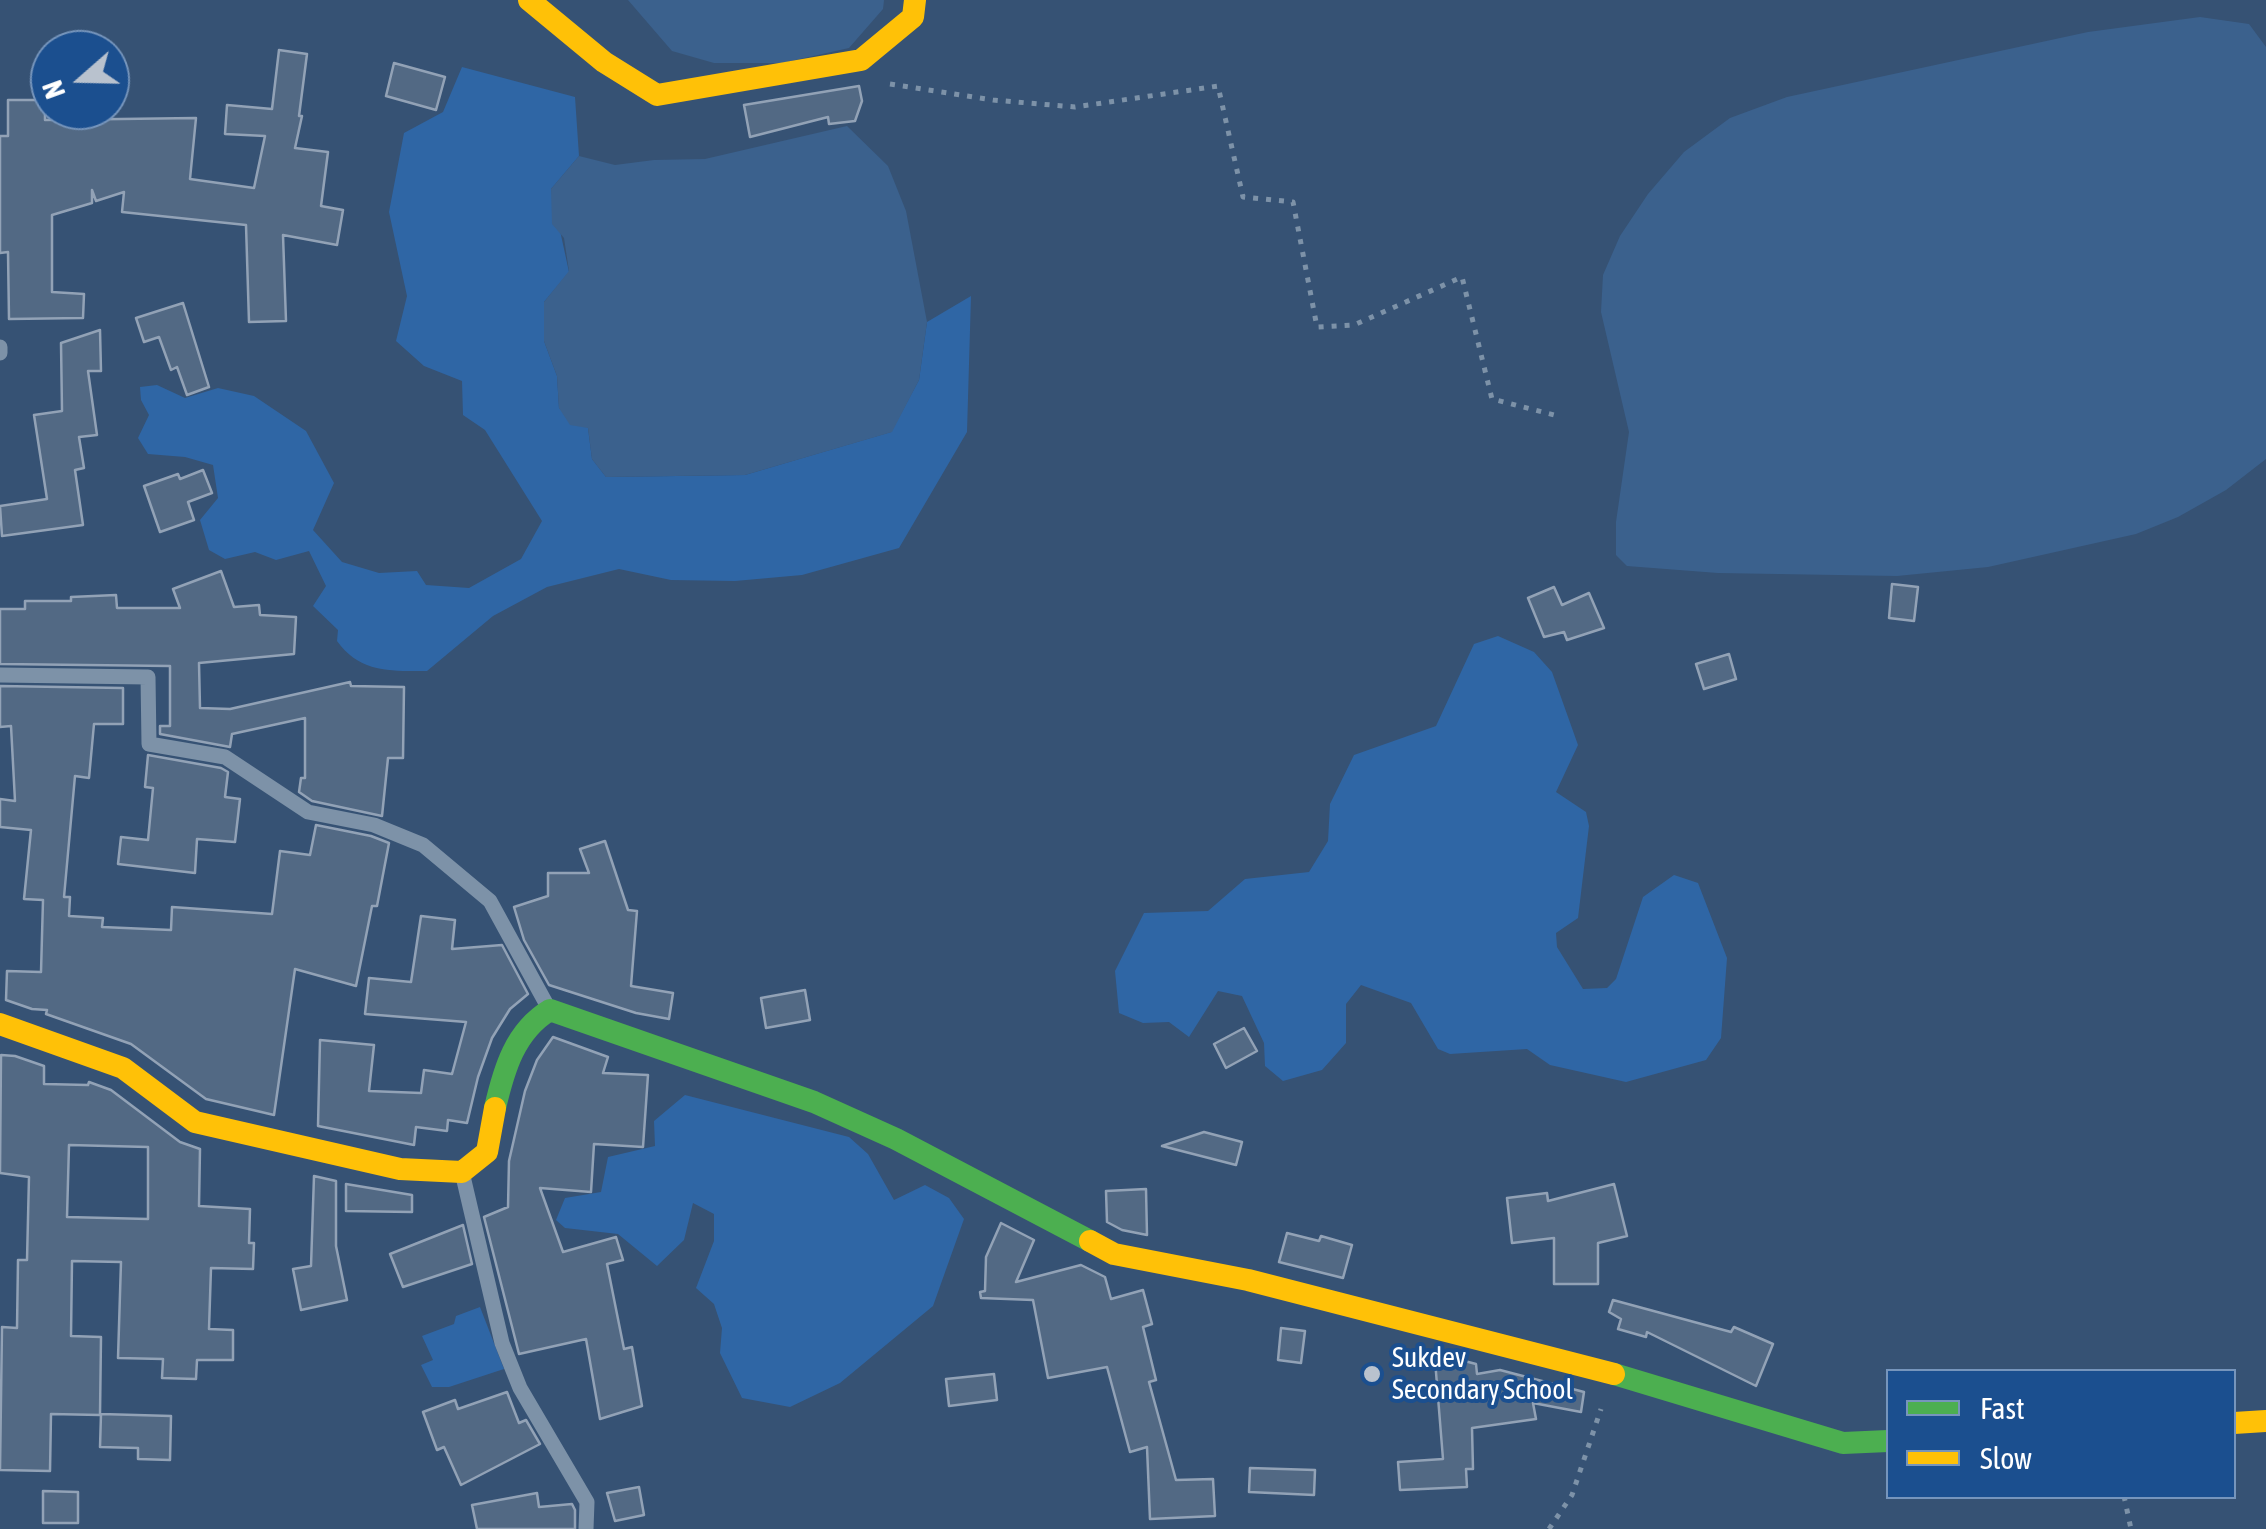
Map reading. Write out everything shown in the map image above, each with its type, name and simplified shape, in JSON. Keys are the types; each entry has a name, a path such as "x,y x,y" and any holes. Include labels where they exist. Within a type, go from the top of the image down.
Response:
{"street":[{"path":"529,0 604,62 657,95 860,60 913,17 915,0"},
{"path":"0,1024 123,1068 195,1122 358,1161 462,1172 487,1152 494,1106 508,1064 529,1024 550,1010 814,1102 896,1139 1114,1254 1248,1280 1613,1374 1843,1444 1886,1441"},
{"path":"2236,1423 2266,1421"}],"lane":[{"path":"0,675 148,677 149,744 225,758 308,812 374,825 424,845 490,900 550,1010"},
{"path":"462,1172 502,1343 520,1388 587,1502 586,1529"}],"path":[{"path":"860,60 888,84 1074,107 1218,86 1242,197 1293,202 1317,327 1354,325 1462,276 1492,399 1558,416"},
{"path":"1549,1529 1572,1495 1613,1374"},
{"path":"2125,1499 2131,1529"}],"shaded area":[{"path":"628,0 884,0 883,9 849,48 782,63 714,63 672,51"},
{"path":"2200,17 2249,24 2266,47 2266,459 2226,490 2178,517 2136,534 1988,567 1897,576 1718,573 1627,566 1616,555 1616,522 1629,432 1601,312 1603,275 1620,236 1648,194 1684,152 1730,118 1787,97 2088,32"},
{"path":"462,67 575,97 579,156 551,189 569,272 544,302 544,341 557,376 559,408 588,428 592,459 606,477 745,475 891,432 919,380 927,322 971,296 967,432 899,548 802,575 735,581 671,580 619,569 547,587 493,616 427,671 377,668 346,651 337,641 338,630 313,606 326,586 309,551 276,560 255,552 225,559 209,550 200,520 218,498 213,465 185,457 148,454 138,438 149,415 141,400 140,387 157,385 185,398 218,388 254,396 306,431 334,483 313,530 342,562 379,573 417,571 426,585 469,588 521,559 542,521 485,430 463,415 462,381 424,366 396,341 407,296 389,212 404,133 443,112"},
{"path":"847,126 888,166 906,211 927,322 919,380 892,432 745,475 606,477 592,459 588,428 570,425 559,408 557,376 544,341 544,302 569,271 564,238 552,224 551,189 579,156 615,165 705,159"},
{"path":"1498,636 1534,652 1552,672 1578,745 1556,792 1586,812 1589,826 1578,918 1556,933 1557,947 1583,989 1607,988 1616,979 1643,897 1674,875 1698,883 1727,958 1721,1038 1706,1060 1626,1082 1550,1065 1527,1049 1450,1054 1438,1049 1411,1003 1361,985 1346,1004 1346,1043 1322,1070 1283,1081 1265,1066 1264,1043 1242,996 1218,991 1189,1037 1169,1022 1143,1023 1119,1013 1115,971 1144,913 1208,911 1245,879 1309,872 1328,841 1330,804 1354,755 1436,726 1474,644"},
{"path":"685,1095 849,1137 868,1154 894,1200 925,1185 949,1198 964,1219 933,1306 840,1383 790,1407 742,1398 720,1353 722,1328 714,1304 696,1288 714,1241 714,1214 693,1203 684,1240 657,1266 618,1234 565,1228 556,1220 565,1198 601,1192 608,1157 655,1146 654,1121"},
{"path":"480,1307 504,1369 449,1387 432,1387 421,1365 433,1360 422,1336 454,1324 456,1316"}],"building":[{"path":"279,50 307,54 295,148 328,152 321,206 343,210 337,245 283,235 286,321 249,322 246,225 122,212 124,192 96,201 92,190 92,203 52,215 52,292 84,294 83,318 9,319 8,252 0,253 0,136 8,136 8,100 30,100 30,130 130,130 130,119 196,118 190,179 254,188 265,136 225,134 227,105 272,109"},
{"path":"394,63 445,77 436,110 386,96"},
{"path":"859,86 862,101 855,121 829,124 828,117 750,137 744,105"},
{"path":"183,303 209,387 187,395 177,367 171,370 159,337 144,342 136,318"},
{"path":"100,330 101,371 88,371 97,435 79,437 84,468 75,470 83,525 2,536 0,506 47,499 34,415 62,411 61,343"},
{"path":"203,470 212,493 188,502 194,520 160,532 144,486"},
{"path":"221,571 234,607 259,605 260,615 296,617 294,654 199,663 200,708 230,709 350,682 351,686 404,687 403,758 388,758 382,816 312,801 299,792 301,778 305,778 305,718 232,734 230,747 160,734 160,726 170,726 170,666 0,664 0,609 25,609 25,601 71,601 71,597 116,595 117,608 180,608 173,589"},
{"path":"1892,584 1918,587 1914,621 1889,618"},
{"path":"1554,587 1562,605 1589,593 1604,628 1567,640 1564,632 1544,637 1528,598"},
{"path":"1729,654 1736,679 1704,689 1696,664"},
{"path":"0,686 123,688 123,724 94,724 89,778 75,776 64,897 70,897 69,916 103,918 102,927 171,930 172,907 272,914 280,851 310,855 316,825 389,843 356,986 295,969 274,1115 206,1099 131,1044 46,1014 47,1010 6,1000 7,971 41,972 43,900 24,899 31,830 0,827 0,799 15,801 11,726 0,727"},
{"path":"148,755 221,768 228,772 225,797 240,799 235,842 197,839 195,873 118,864 121,837 148,840 153,788 145,787"},
{"path":"605,841 628,910 637,911 631,986 673,993 669,1019 636,1013 549,985 524,940 514,907 548,896 548,873 589,873 580,849"},
{"path":"421,916 455,920 452,949 502,945 528,994 510,1009 492,1038 467,1123 448,1120 447,1131 416,1127 414,1145 318,1126 320,1040 374,1045 369,1091 421,1093 424,1070 452,1074 466,1022 365,1014 369,978 411,982"},
{"path":"805,990 810,1020 766,1028 761,998"},
{"path":"1244,1028 1257,1051 1226,1068 1214,1044"},
{"path":"553,1037 608,1057 603,1073 648,1075 643,1147 594,1144 591,1192 540,1188 563,1252 616,1237 623,1260 607,1264 624,1349 632,1347 642,1406 600,1419 586,1339 519,1354 484,1217 508,1207 509,1161 525,1091 537,1060"},
{"path":"1,1055 44,1066 44,1084 89,1082 111,1090 180,1142 200,1149 199,1206 250,1209 253,1269 211,1268 209,1329 233,1330 233,1360 197,1360 196,1379 162,1378 163,1359 118,1358 121,1262 72,1261 71,1336 101,1337 100,1415 51,1414 50,1471 0,1470 2,1327 17,1328 18,1260 27,1260 29,1177 0,1173","holes":["69,1145 148,1147 148,1219 67,1217"]},
{"path":"1204,1132 1242,1142 1236,1165 1162,1146"},
{"path":"314,1176 336,1181 336,1246 347,1300 301,1310 293,1269 311,1266"},
{"path":"346,1184 412,1195 412,1212 346,1211"},
{"path":"1614,1184 1627,1236 1598,1243 1598,1284 1554,1284 1554,1238 1512,1243 1507,1198 1547,1193 1548,1201"},
{"path":"1146,1189 1147,1235 1107,1222 1106,1191"},
{"path":"1001,1223 1034,1240 1016,1282 1081,1265 1105,1277 1111,1299 1143,1290 1152,1324 1143,1327 1156,1380 1149,1382 1176,1480 1213,1479 1215,1516 1150,1519 1147,1447 1130,1452 1107,1367 1048,1378 1033,1300 981,1298 980,1292 985,1291 986,1257"},
{"path":"463,1225 472,1264 403,1287 390,1254"},
{"path":"1287,1233 1319,1241 1321,1236 1352,1245 1343,1278 1279,1262"},
{"path":"1613,1300 1731,1332 1734,1327 1773,1344 1756,1386 1647,1332 1646,1337 1618,1329 1621,1319 1609,1312"},
{"path":"1281,1328 1305,1331 1301,1363 1278,1360"},
{"path":"1453,1358 1476,1364 1477,1374 1500,1370 1584,1392 1581,1412 1533,1403 1536,1419 1472,1428 1473,1469 1466,1469 1467,1487 1400,1490 1398,1462 1443,1459 1435,1360"},
{"path":"994,1374 997,1400 949,1406 946,1379"},
{"path":"507,1392 519,1423 526,1420 540,1444 461,1485 444,1447 437,1450 423,1412 455,1400 458,1409"},
{"path":"101,1414 171,1416 170,1460 138,1459 138,1448 100,1447"},
{"path":"1250,1468 1315,1470 1314,1495 1249,1492"},
{"path":"639,1487 644,1515 615,1521 607,1493"},
{"path":"43,1491 78,1492 78,1523 43,1523"},
{"path":"537,1493 539,1507 572,1504 575,1529 477,1529 472,1505"}],"traffic: fast":[{"path":"495,1108 507,1065 520,1040 550,1010 814,1102 896,1139 1090,1241"},
{"path":"1614,1374 1843,1443 1886,1441"}],"traffic: slow":[{"path":"529,0 604,62 657,95 861,60 913,17 915,0"},
{"path":"0,1024 123,1068 195,1122 400,1169 462,1172 487,1152 495,1108"},
{"path":"1090,1241 1114,1254 1248,1280 1614,1374"},
{"path":"2236,1423 2266,1421"}],"place":[{"name":"Sukdev Secondary School","path":"1372,1374"}]}
